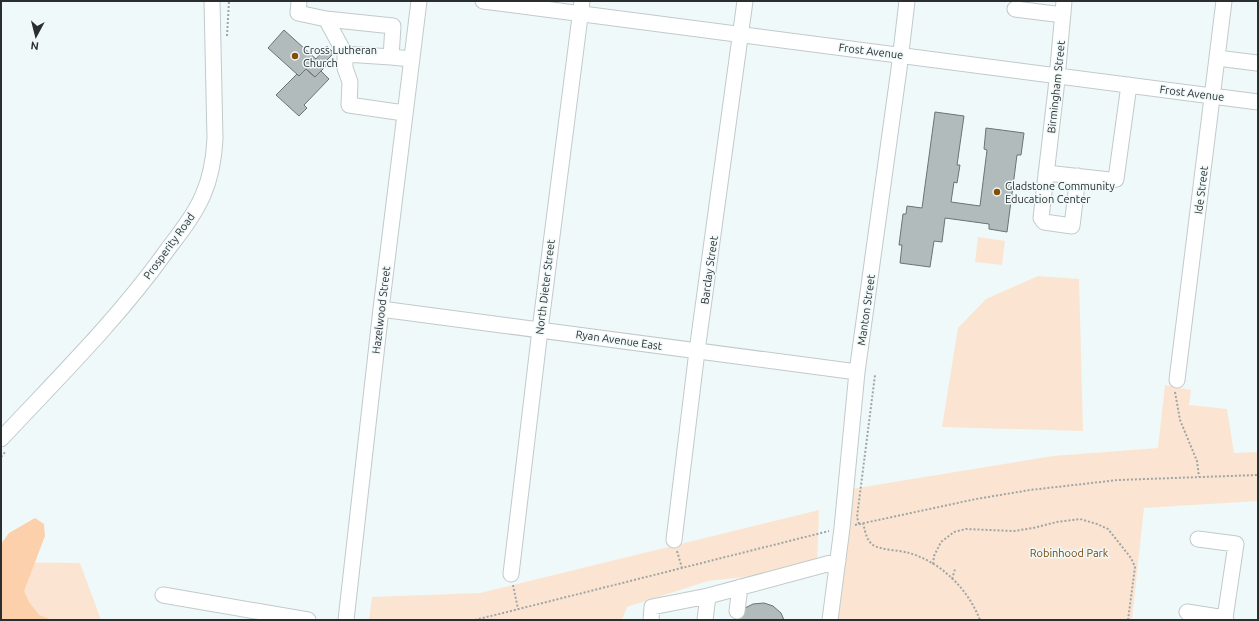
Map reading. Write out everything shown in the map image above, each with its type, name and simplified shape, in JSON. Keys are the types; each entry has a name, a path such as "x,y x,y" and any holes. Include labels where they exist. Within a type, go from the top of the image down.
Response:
{"street":[{"name":"Prosperity Road","path":"1,439 125,305 150,275 188,222 203,194 214,157 215,138 212,1"},
{"path":"299,1 298,13 326,19 393,26 391,57"},
{"name":"Hazelwood Street","path":"346,620 418,1"},
{"name":"Frost Avenue","path":"483,1 581,7 741,34 1258,102"},
{"name":"Barclay Street","path":"674,540 697,351 745,1"},
{"name":"Manton Street","path":"830,620 842,528 857,372 901,55 907,1"},
{"name":"Ide Street","path":"1177,380 1224,1"},
{"name":"North Dieter Street","path":"511,574 581,7"},
{"path":"1015,9 1064,8"},
{"name":"Birmingham Street","path":"1064,8 1058,76 1041,218 1044,222 1072,226 1078,176"},
{"path":"326,19 345,54 345,68 350,82 349,106 405,112"},
{"path":"345,54 411,59"},
{"path":"1217,58 1256,63"},
{"path":"1046,173 1110,180 1116,178 1129,85"},
{"name":"Ryan Avenue East","path":"381,309 857,372"},
{"path":"1187,612 1226,619 1236,544 1198,539"},
{"path":"651,620 652,607 708,596 838,561"},
{"path":"737,611 740,587"},
{"path":"163,595 308,620"},
{"path":"705,620 708,596"}],"path":[{"path":"859,524 857,516 875,375"},
{"path":"1177,380 1174,391 1180,420 1196,461 1199,477"},
{"path":"475,620 842,528 976,499 1030,490 1118,480 1258,475"},
{"path":"933,564 934,556 941,542 954,532 966,529 1014,530 1080,519 1108,529 1131,558 1135,567 1128,620"},
{"path":"863,523 868,539 873,545 880,548 910,553 933,564 952,579 966,594 974,606 980,620"},
{"path":"674,540 682,568"},
{"path":"952,579 955,569"},
{"path":"511,574 518,609"}],"green space":[{"path":"978,237 1005,241 1002,265 975,262"},
{"path":"1038,276 1079,279 1083,431 942,427 958,328 986,299"},
{"name":"Robinhood Park","path":"1165,385 1191,390 1189,405 1227,409 1234,453 1258,452 1258,501 1144,508 1132,620 830,620 845,490 1053,456 1158,448"},
{"path":"819,510 817,569 708,581 627,607 622,620 369,620 372,597 480,593"},
{"path":"1,562 80,563 101,620 1,620"}],"shaded area":[{"path":"35,518 44,524 45,536 24,591 29,602 39,615 52,620 1,620 1,544 9,533"}],"building":[{"name":"Cross Lutheran Church","path":"284,30 316,59 327,46 334,53 324,63 326,66 315,77 306,69 299,76 268,48"},
{"path":"306,69 315,77 321,71 329,79 304,105 307,108 299,116 276,95 297,74 299,76"},
{"name":"Gladstone Community Education Center","path":"935,112 964,116 957,165 960,165 957,183 954,182 951,202 980,206 987,150 984,149 986,128 1024,133 1021,155 1017,155 1007,232 989,229 989,224 945,218 942,242 934,241 930,267 900,263 902,245 899,245 903,214 906,214 907,206 922,208"},
{"path":"764,603 773,606 781,613 784,620 737,620 745,608 753,604"}],"place":[{"name":"Cross Lutheran Church","path":"295,56"},
{"name":"Gladstone Community Education Center","path":"997,192"}]}
